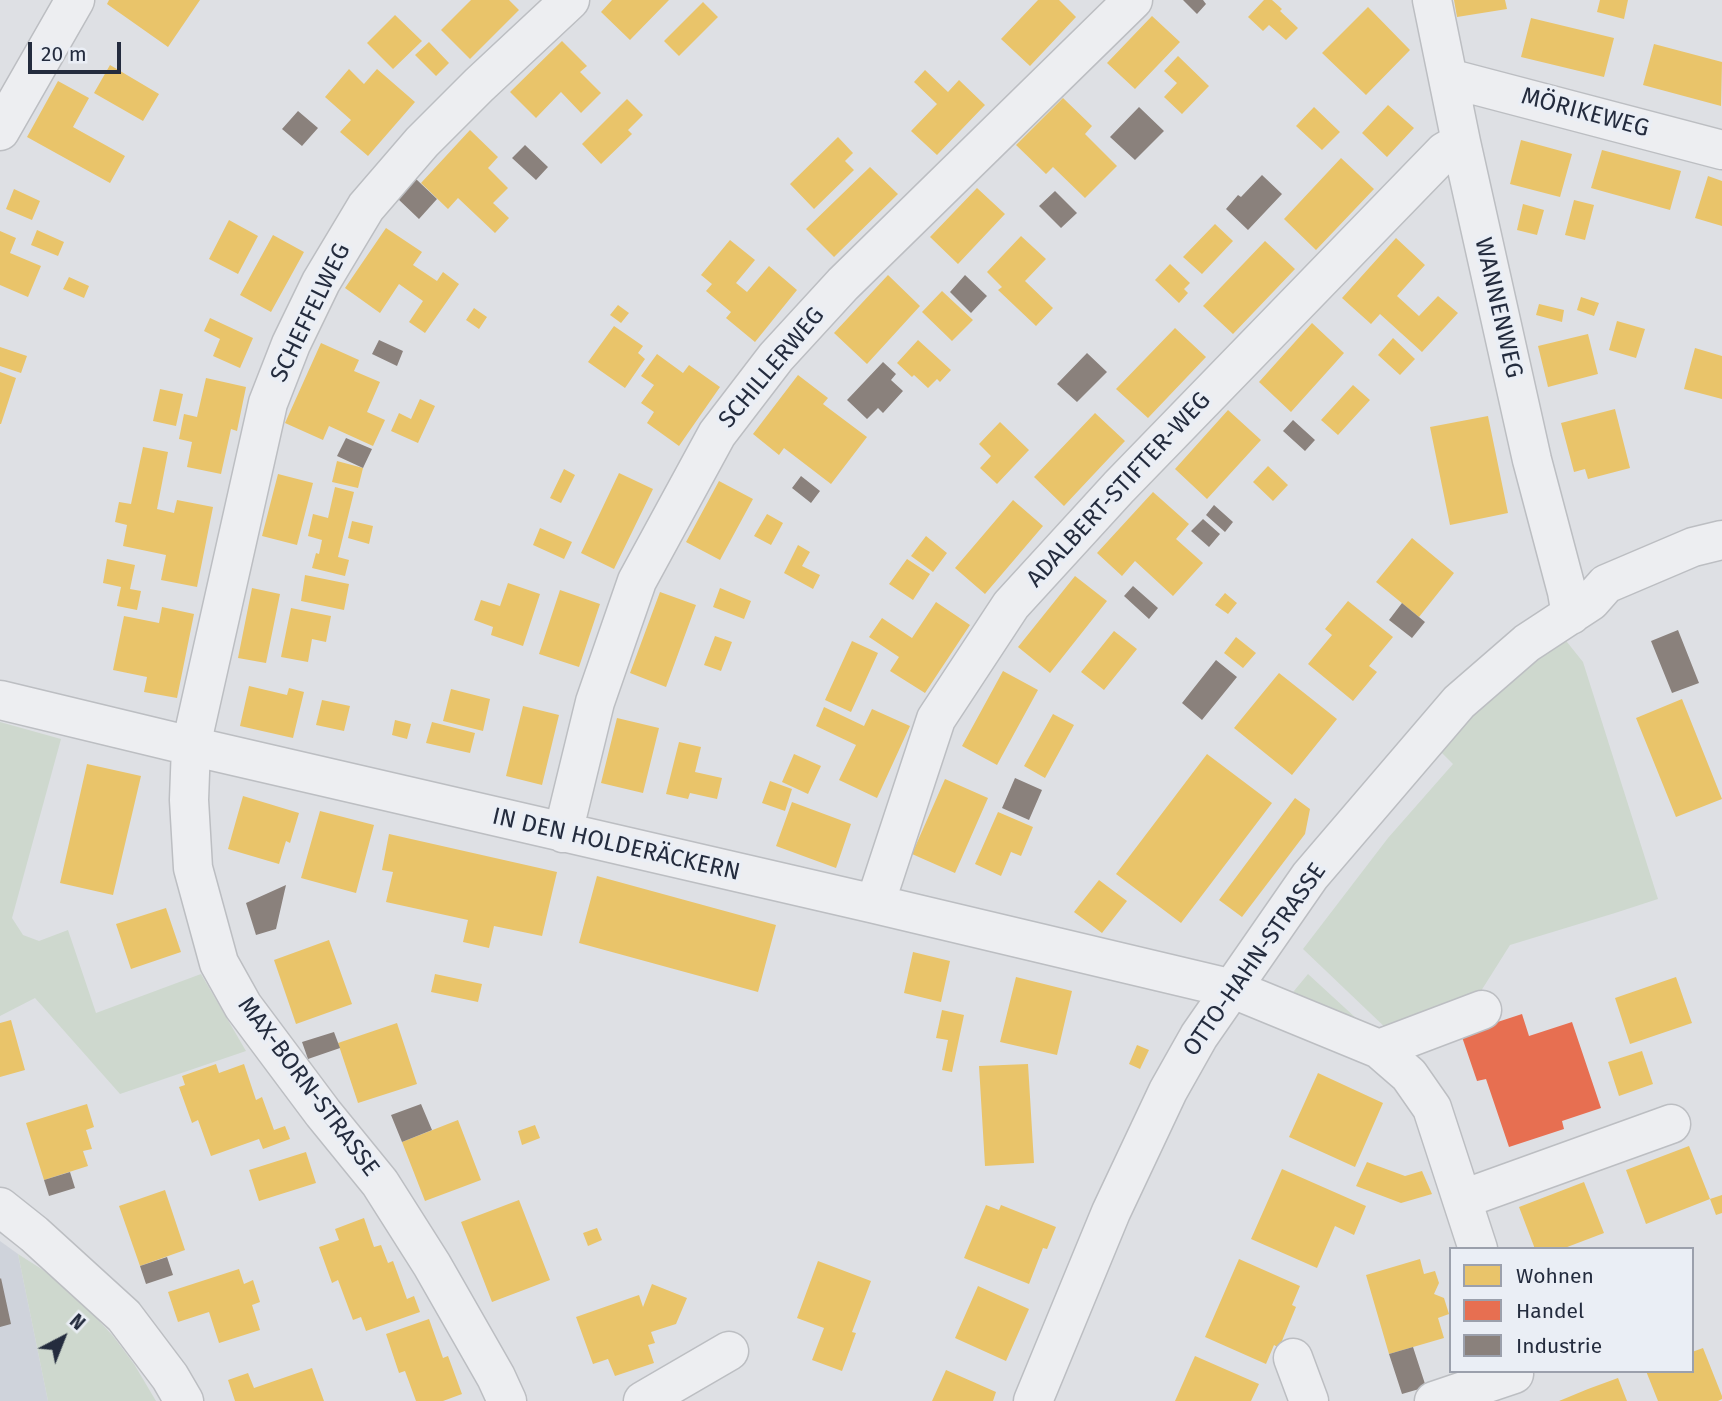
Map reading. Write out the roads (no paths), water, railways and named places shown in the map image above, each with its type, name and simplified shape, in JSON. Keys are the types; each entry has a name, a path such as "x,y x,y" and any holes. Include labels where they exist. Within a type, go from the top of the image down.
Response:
{"street":[{"path":"0,131 75,0"},
{"name":"SCHEFFELWEG","path":"191,746 268,403 291,344 321,282 366,207 422,142 570,0"},
{"name":"SCHILLERWEG","path":"563,833 595,702 637,581 717,434 776,357 842,284 1133,0"},
{"name":"WANNENWEG","path":"1432,0 1532,460 1567,592 1581,608"},
{"name":"MÖRIKEWEG","path":"1448,78 1722,150"},
{"name":"ADALBERT-STIFTER-WEG","path":"875,904 936,719 1011,605 1119,487 1444,152 1461,142"},
{"name":"OTTO-HAHN-STRASSE","path":"1032,1401 1111,1212 1168,1091 1199,1037 1310,876 1459,702 1527,643 1581,608 1606,584 1693,547 1722,540"},
{"name":"OTTO-HAHN-STRASSE","path":"1581,608 1619,600 1722,558"},
{"name":"IN DEN HOLDERÄCKERN","path":"0,700 1233,989 1379,1049 1409,1075 1432,1108 1477,1247"},
{"name":"MAX-BORN-STRASSE","path":"191,746 189,800 193,868 219,964 250,1016 380,1183 432,1265 507,1401"},
{"path":"1379,1049 1482,1010"},
{"path":"1463,1199 1671,1124"},
{"path":"0,1207 34,1234 124,1316 170,1377 184,1401"},
{"path":"643,1401 729,1351"},
{"path":"1293,1358 1309,1401"},
{"path":"1434,1401 1517,1382"}]}
